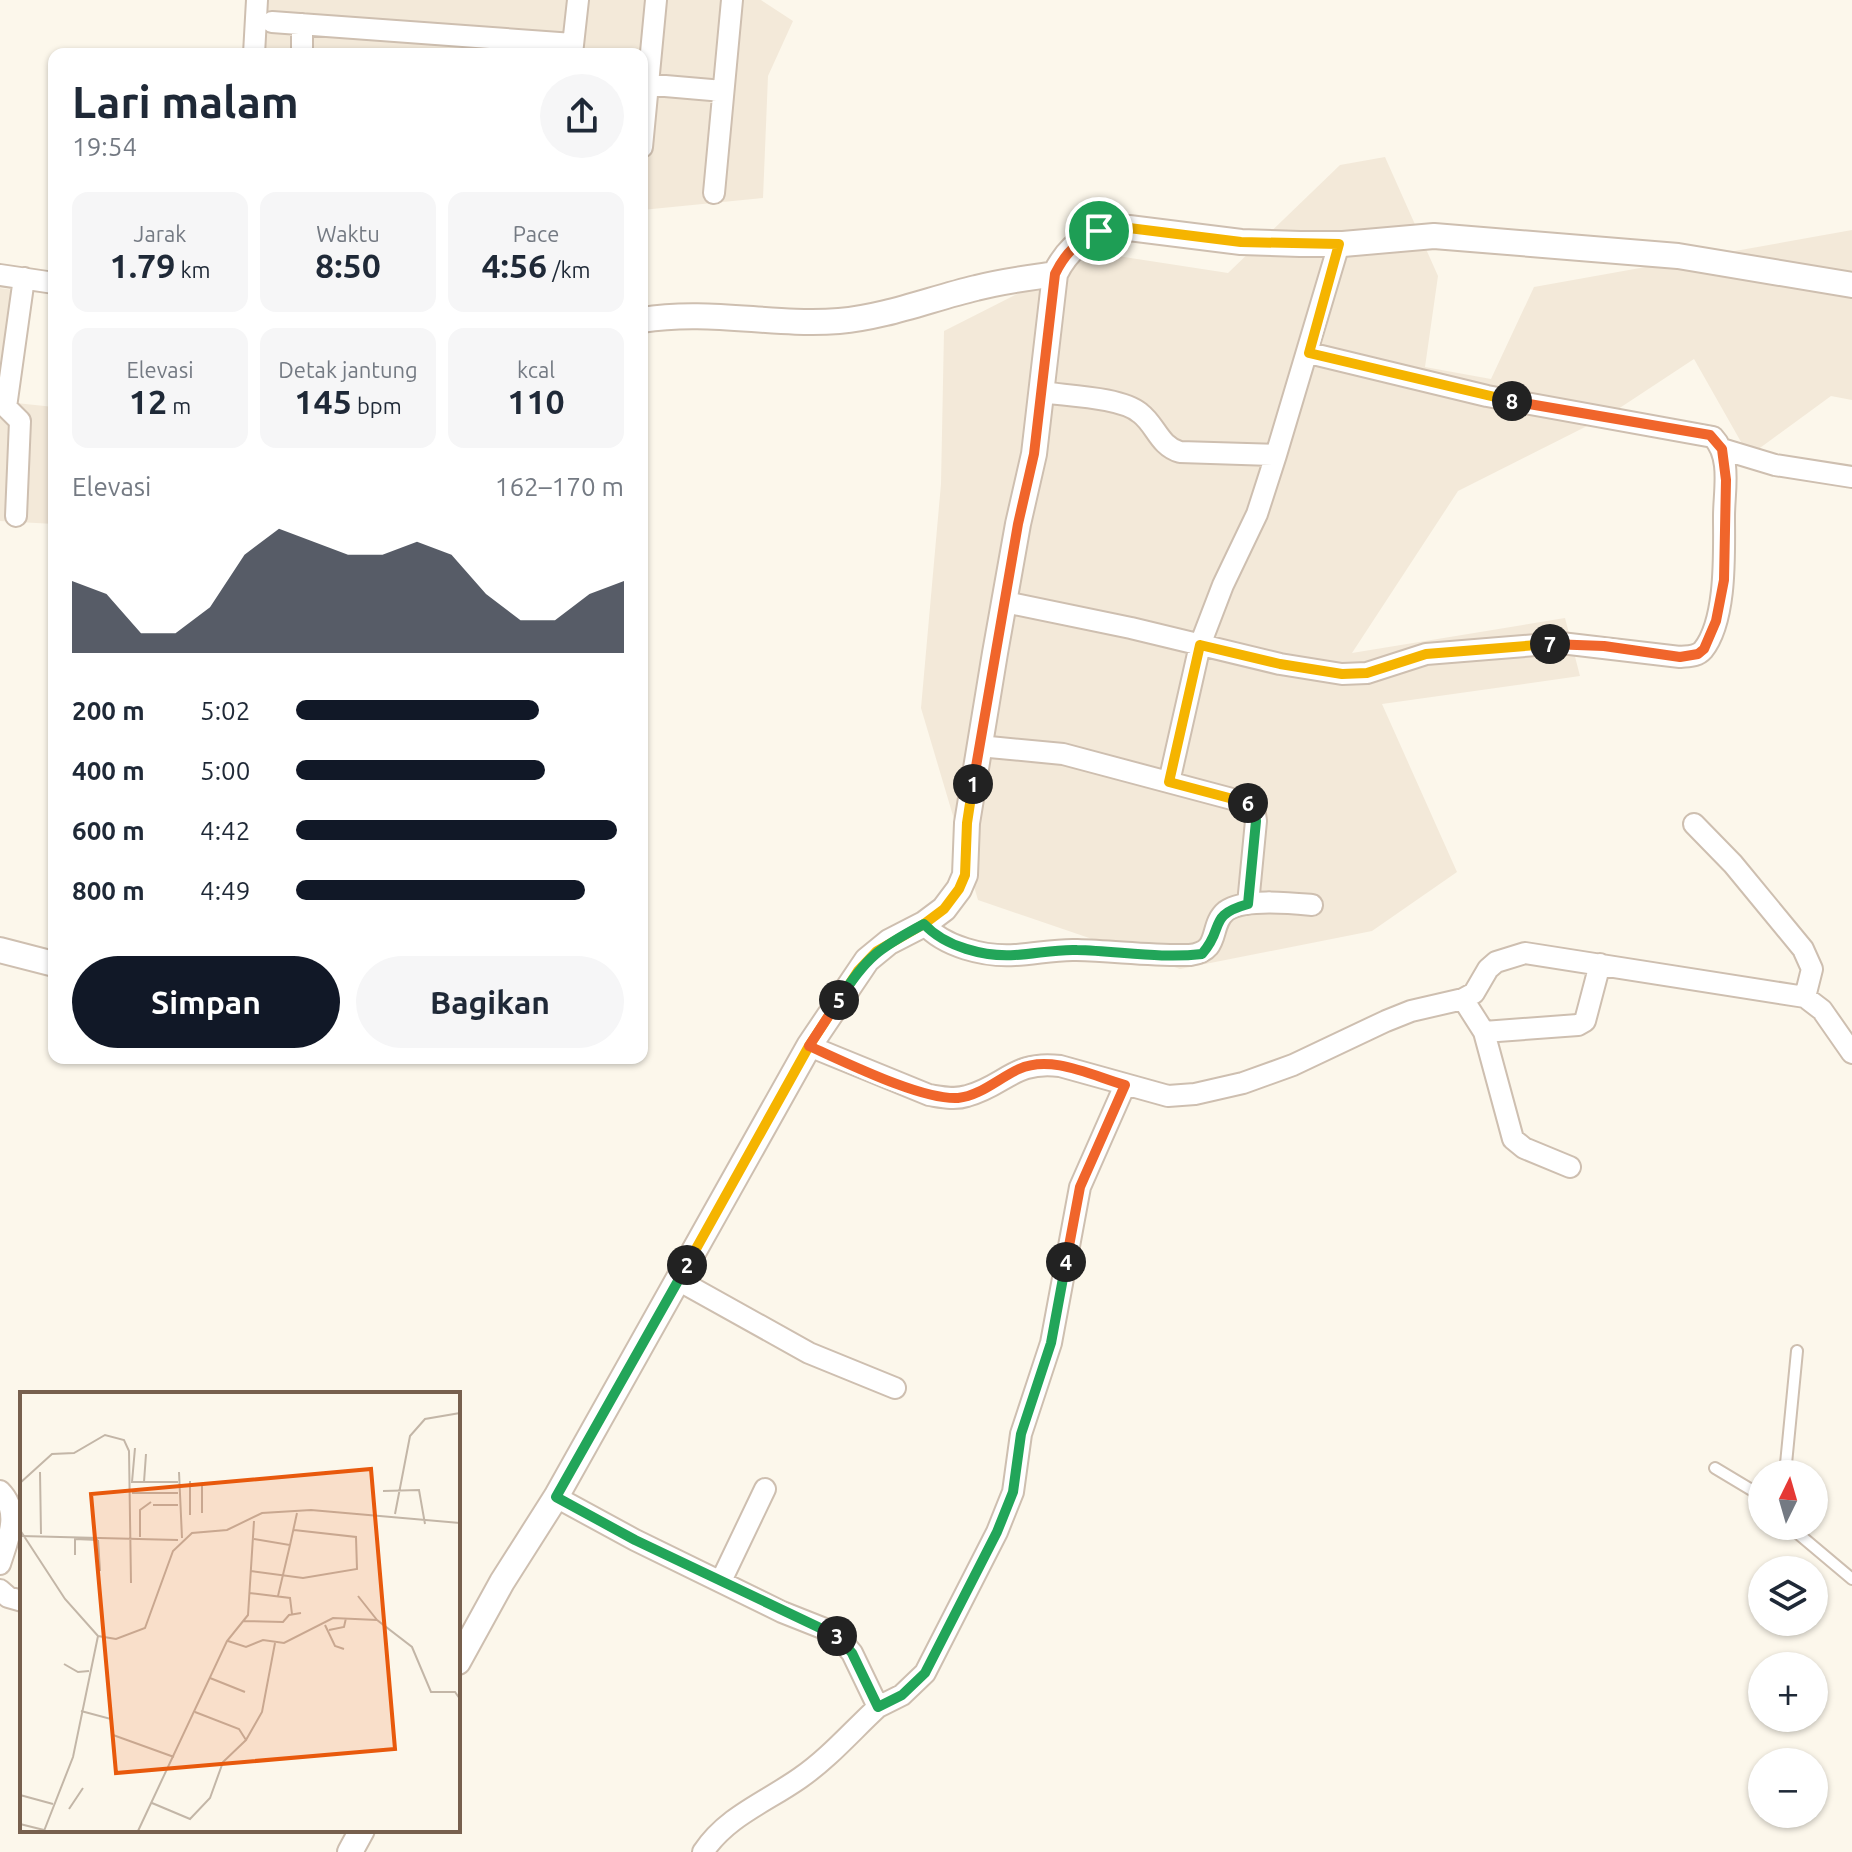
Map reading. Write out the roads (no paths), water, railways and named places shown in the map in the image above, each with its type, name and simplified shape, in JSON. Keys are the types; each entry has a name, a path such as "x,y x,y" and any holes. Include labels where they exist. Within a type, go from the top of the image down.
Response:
{"street":[{"path":"254,48 257,0"},
{"path":"573,48 578,0"},
{"path":"648,61 656,0"},
{"path":"714,193 732,0"},
{"path":"272,22 562,48"},
{"path":"302,24 302,48"},
{"path":"648,84 723,91"},
{"path":"460,1658 502,1582 556,1497 809,1046 867,960 889,942 924,924 952,900 965,875 967,823 979,746 1018,524 1034,454 1055,274 1063,257 1088,237 1111,228 1241,242 1339,244 1434,236 1678,256 1852,285"},
{"path":"1169,782 1200,645 1223,585 1257,514 1309,353 1339,244"},
{"path":"648,319 711,315 817,323 843,321 875,316 978,287 1055,274"},
{"path":"0,275 48,282"},
{"path":"16,516 9,477 20,421 6,407 4,394 10,311 24,278"},
{"path":"1309,353 1487,396 1710,435 1722,449 1775,465 1852,477"},
{"path":"1041,392 1129,407 1146,418 1167,446 1180,452 1276,455"},
{"path":"1005,602 1280,664 1342,674 1367,673 1426,654 1561,643 1680,657 1698,654 1704,649 1716,621 1724,580 1726,480 1722,449"},
{"path":"979,746 1063,754 1247,803 1256,821 1248,904"},
{"path":"1694,824 1733,864 1803,949 1812,969 1805,997"},
{"path":"924,924 934,936 990,954 1013,955 1060,949 1190,955 1202,954 1210,945 1219,919 1228,909 1248,904 1312,905"},
{"path":"0,950 48,962"},
{"path":"809,1046 929,1095 959,1098 971,1095 1021,1068 1045,1064 1154,1094 1181,1095 1243,1083 1293,1065 1398,1016 1463,999 1474,993 1488,969 1496,962 1525,953 1805,997 1822,1010 1852,1053"},
{"path":"1484,1032 1578,1025 1585,1021 1600,964"},
{"path":"1463,999 1484,1032 1513,1139 1524,1148 1570,1167"},
{"path":"703,1852 726,1825 801,1778 855,1733 878,1707 902,1695 925,1673 997,1532 1013,1492 1021,1434 1051,1343 1080,1187 1125,1085"},
{"path":"678,1280 809,1353 895,1388"},
{"path":"721,1581 765,1489"},
{"path":"0,1491 11,1504 12,1523 0,1564"},
{"path":"556,1497 635,1540 782,1612 835,1633 852,1653 878,1707"},
{"path":"0,1590 8,1597 20,1600"},
{"path":"350,1852 361,1832"}],"lane":[{"path":"1786,1460 1797,1351"},
{"path":"1715,1468 1748,1488"},
{"path":"1806,1540 1852,1579"}]}
